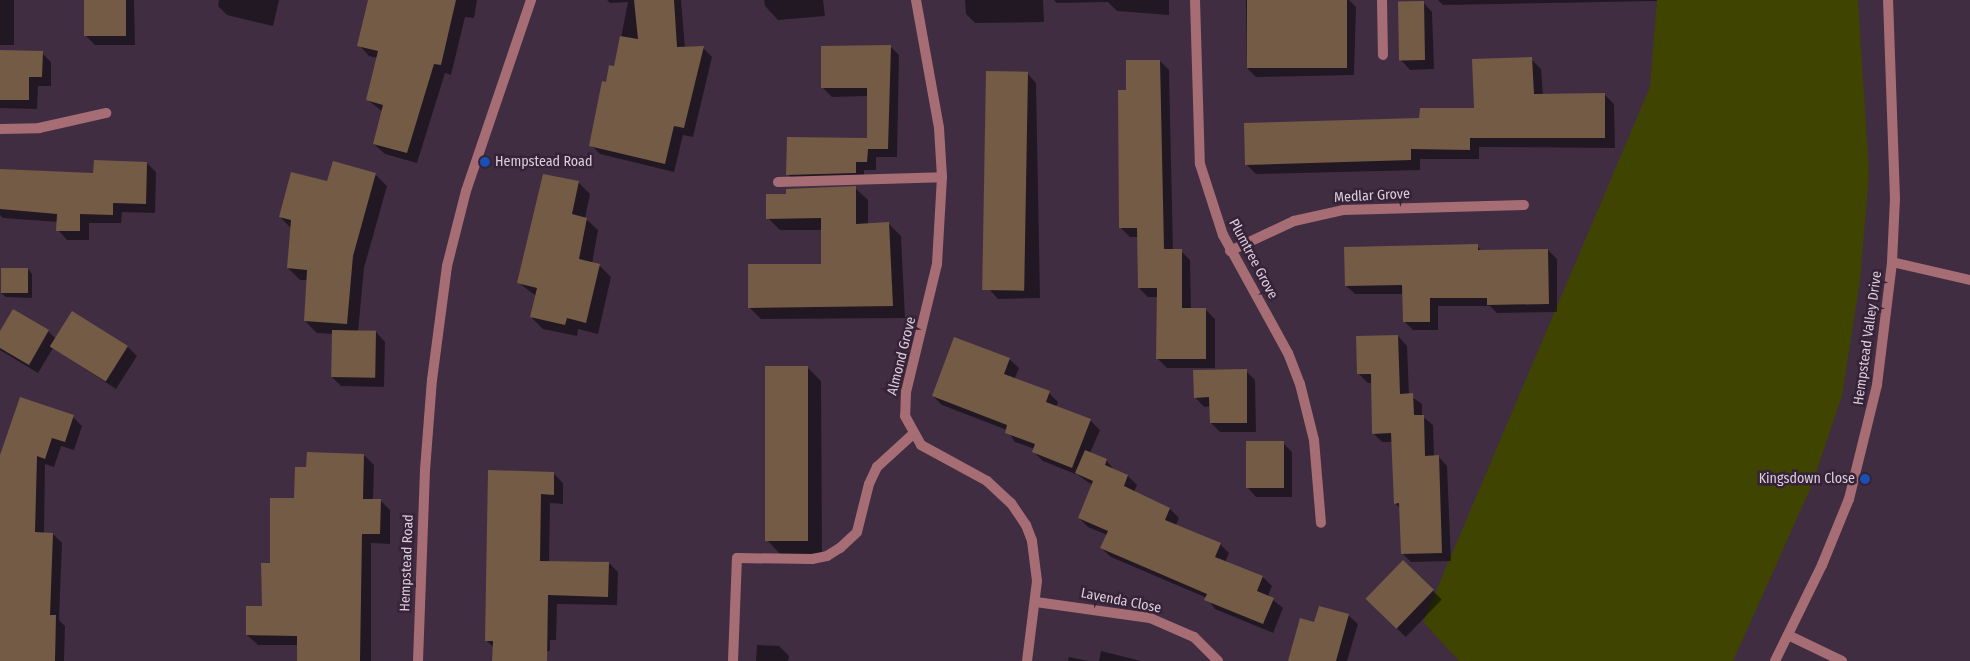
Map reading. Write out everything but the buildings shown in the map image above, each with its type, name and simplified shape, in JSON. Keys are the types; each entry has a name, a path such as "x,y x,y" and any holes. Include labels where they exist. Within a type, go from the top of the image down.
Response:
{"street":[{"name":"Hempstead Road","path":"418,661 425,470 432,380 447,266 466,191 531,0"},
{"name":"Almond Grove","path":"912,435 904,404 937,264 942,177 938,119 916,0"},
{"name":"Plumtree Grove","path":"1195,0 1200,164 1214,214 1230,251 1283,344 1300,384 1314,440 1321,523"},
{"path":"1382,0 1383,55"},
{"name":"Hempstead Valley Drive","path":"1775,661 1822,565 1849,499 1865,442 1877,385 1892,262 1896,199 1888,0"},
{"path":"0,129 39,128 106,113"},
{"path":"778,182 942,177"},
{"name":"Medlar Grove","path":"1230,251 1294,222 1343,210 1524,205"},
{"path":"1892,262 1970,280"},
{"path":"734,661 737,558 812,558 828,556 840,548 857,532 869,484 877,467 912,435 929,452 987,481 1019,514 1026,525 1035,557 1036,602 1027,661"},
{"name":"Lavenda Close","path":"1036,602 1150,618 1194,637 1218,661"},
{"path":"1788,635 1842,661"}],"green space":[{"path":"1657,0 1858,0 1869,174 1860,280 1842,396 1811,487 1733,661 1459,661 1423,622 1650,87"}],"place":[{"name":"Hempstead Road","path":"485,162"},
{"name":"Kingsdown Close","path":"1865,479"}]}
